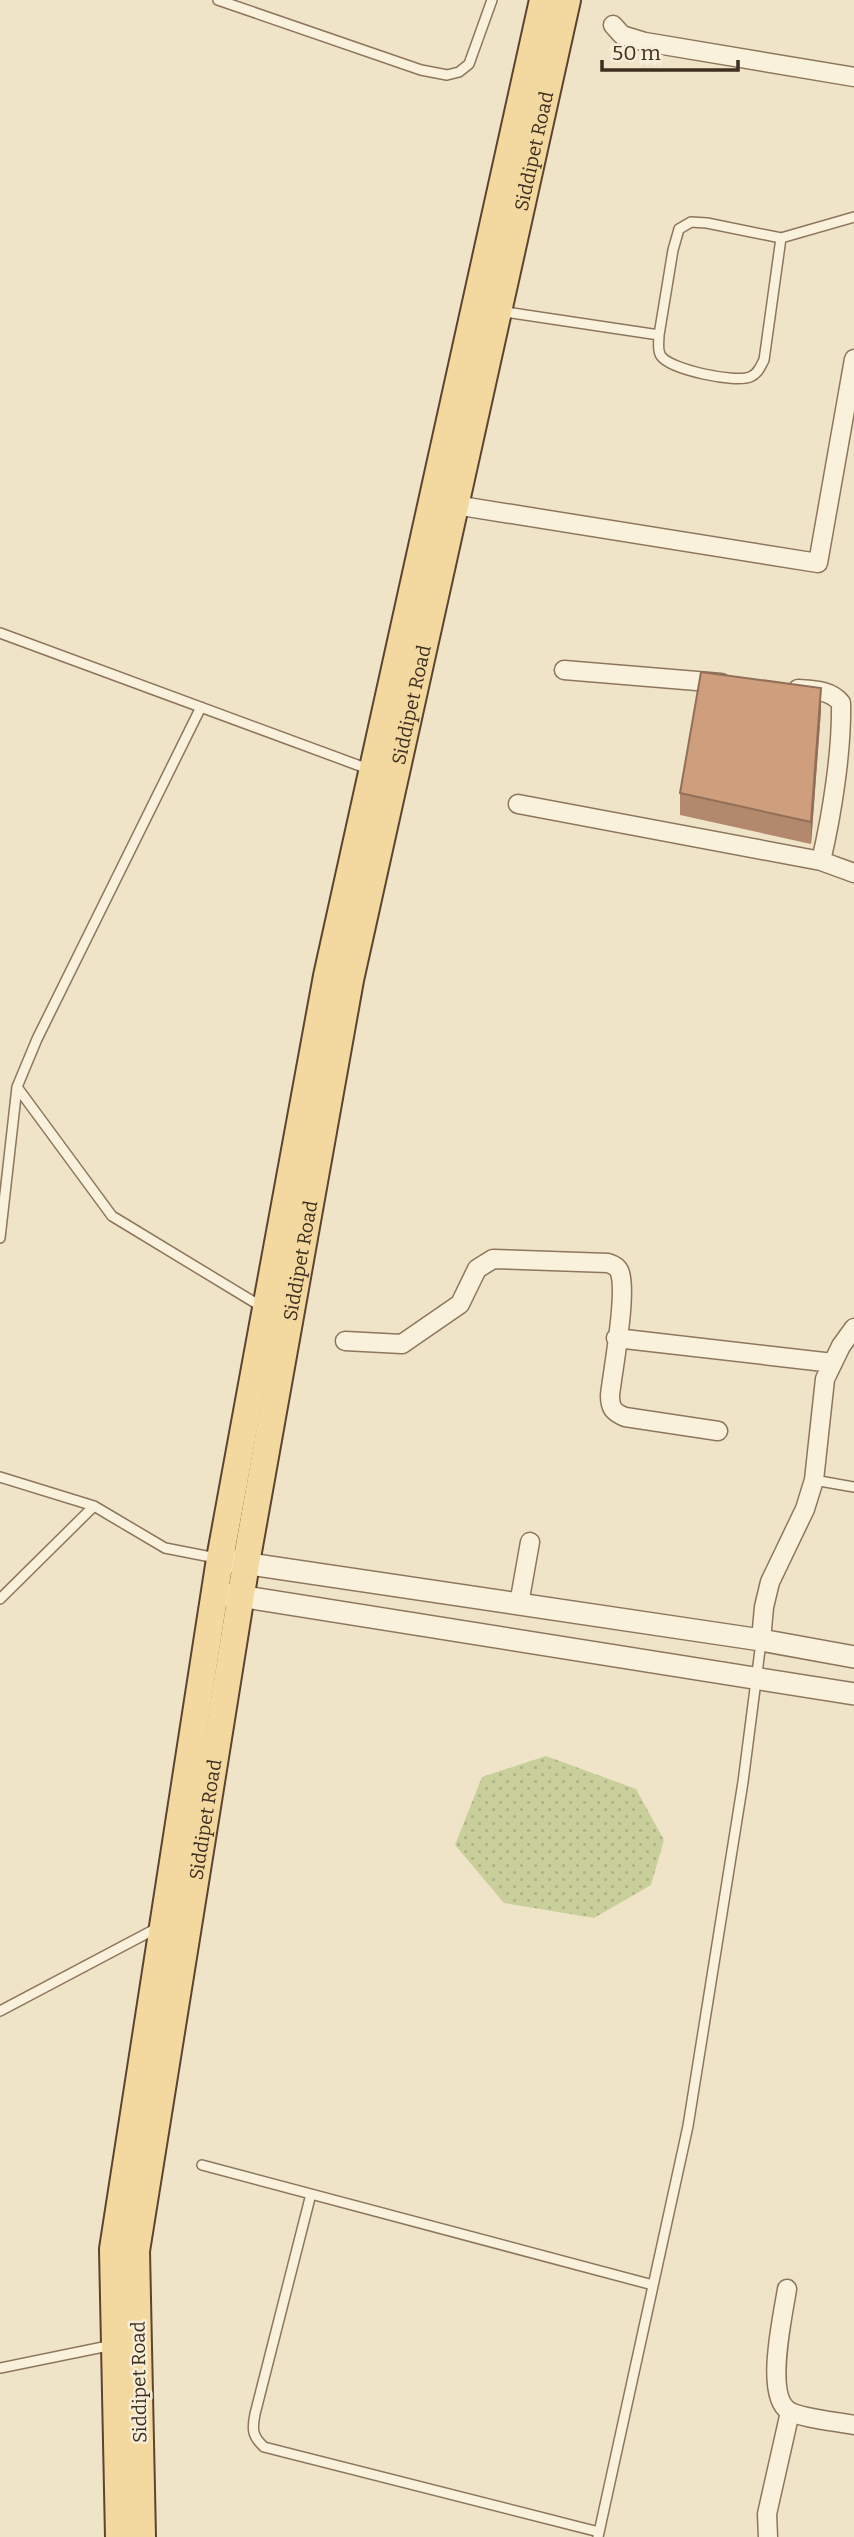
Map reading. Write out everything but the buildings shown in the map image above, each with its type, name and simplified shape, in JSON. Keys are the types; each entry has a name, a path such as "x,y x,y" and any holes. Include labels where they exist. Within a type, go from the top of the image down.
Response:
{"main road":[{"name":"Siddipet Road","path":"142,2537 136,2251 266,1310 327,976 543,0"},
{"name":"Siddipet Road","path":"233,1561 349,980 567,0"},
{"name":"Siddipet Road","path":"119,2537 113,2249 163,1925 228,1594"}],"street":[{"path":"613,24 622,35 645,42 854,77"},
{"path":"455,505 818,563 854,359"},
{"path":"564,670 743,685"},
{"path":"785,688 829,694 841,703 828,833 821,861"},
{"path":"518,804 821,861 854,873"},
{"path":"345,1341 402,1344 460,1304 477,1269 493,1259 615,1265 620,1273 621,1294 610,1406 615,1413 625,1417 718,1431"},
{"path":"761,1640 764,1607 771,1582 805,1508 814,1480 825,1380 841,1346 854,1328"},
{"path":"616,1338 833,1363"},
{"path":"519,1604 530,1542"},
{"path":"233,1561 761,1640 854,1657"},
{"path":"228,1594 854,1694"},
{"path":"485,1636 491,1600"},
{"path":"631,1659 635,1621"},
{"path":"787,2289 776,2370 779,2401 790,2412 854,2425"},
{"path":"768,2537 767,2514 790,2412"}],"lane":[{"path":"218,0 421,69 447,75 460,72 469,64 492,0"},
{"path":"781,238 764,360 759,371 751,377 741,379 694,372 671,365 661,356 658,348 659,335 679,229 691,222 707,223 781,238 854,217"},
{"path":"498,311 659,335"},
{"path":"0,633 373,770"},
{"path":"0,1238 17,1087 37,1039 201,707"},
{"path":"17,1087 112,1216 266,1310"},
{"path":"0,1477 94,1506 165,1548 233,1561"},
{"path":"814,1480 854,1487"},
{"path":"0,1599 94,1506"},
{"path":"311,2194 252,2427 255,2438 264,2447 598,2534 688,2126 743,1782 761,1640"},
{"path":"0,2011 163,1925"},
{"path":"202,2165 653,2286"},
{"path":"0,2368 115,2344"}],"green space":[{"path":"546,1756 636,1789 664,1840 651,1885 594,1918 504,1903 455,1845 482,1777"}]}
